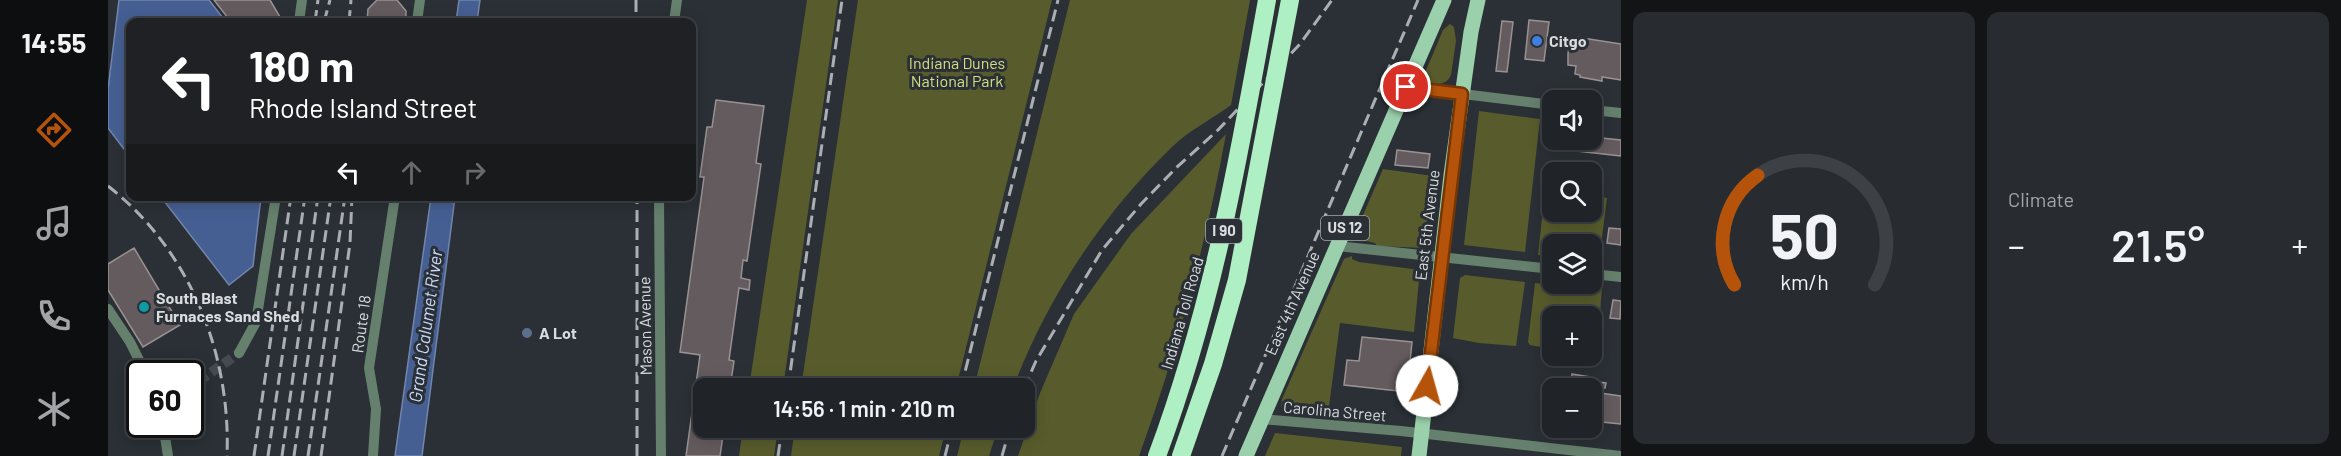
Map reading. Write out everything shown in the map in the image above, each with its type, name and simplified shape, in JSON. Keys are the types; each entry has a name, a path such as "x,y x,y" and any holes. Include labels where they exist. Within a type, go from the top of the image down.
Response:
{"highway":[{"name":"Indiana Toll Road","path":"1157,456 1190,359 1214,274 1231,196 1267,0"},
{"name":"I 90","path":"1181,456 1237,280 1290,0"}],"main road":[{"name":"East 4th Avenue","path":"1246,456 1444,0"},
{"name":"East 5th Avenue","path":"1419,456 1462,94 1478,0"}],"street":[{"path":"300,18 302,0"},
{"path":"418,18 420,0"},
{"path":"675,18 677,0"},
{"path":"1406,87 1542,104"},
{"path":"1602,111 1621,113"},
{"path":"239,354 256,322 275,201"},
{"name":"Route 18","path":"373,456 376,408 369,368 394,201"},
{"name":"Mason Avenue","path":"659,201 661,456"},
{"path":"1337,246 1542,268"},
{"path":"1602,275 1621,278"},
{"path":"108,309 140,360"},
{"name":"Carolina Street","path":"1262,419 1422,433 1621,456"},
{"path":"165,438 168,456"}],"green space":[{"path":"807,0 838,0 784,378 750,378"},
{"name":"Indiana Dunes National Park","path":"858,0 1052,0 958,378 802,378"},
{"path":"1070,0 1250,0 1231,105 1171,148 1122,201 1079,259 1060,290 1042,322 1017,378 976,378"},
{"path":"1450,24 1454,27 1456,41 1451,75 1442,83 1429,83 1425,73 1443,30"},
{"path":"1479,111 1540,119 1525,252 1464,245"},
{"path":"1226,134 1189,297 1166,377 1139,456 1018,456 1024,438 1035,438 1035,407 1074,314 1131,234"},
{"path":"1383,169 1433,176 1424,248 1377,246 1375,243 1362,240 1358,230 1360,222"},
{"path":"1602,197 1607,198 1602,237 1602,234 1542,234 1542,255 1538,255 1542,218 1542,222 1602,222"},
{"path":"1352,256 1352,259 1359,262 1420,270 1414,332 1340,323 1328,414 1286,414 1281,407 1282,399 1344,259"},
{"path":"1465,275 1525,282 1516,346 1453,338 1460,278"},
{"path":"1535,283 1542,284 1542,294 1602,294 1601,306 1542,306 1542,347 1530,345 1528,342"},
{"path":"1275,433 1402,447 1401,456 1265,456"},
{"path":"742,438 777,438 774,456 739,456"},
{"path":"794,438 944,438 939,456 791,456"},
{"path":"962,438 995,438 989,456 957,456"}],"water":[{"path":"119,0 209,0 223,18 126,18 126,152 108,128 108,89"},
{"path":"459,0 480,0 478,18 457,18"},
{"path":"164,201 261,201 253,266 229,285"},
{"name":"Grand Calumet River","path":"430,201 454,201 422,456 395,456"}],"building":[{"path":"214,0 270,0 281,18 228,18"},
{"path":"377,0 397,0 406,11 406,18 367,18 368,9"},
{"name":"Citgo","path":"1529,20 1549,22 1544,61 1525,59"},
{"name":"Citgo","path":"1502,21 1513,22 1507,72 1496,71"},
{"path":"1576,37 1621,44 1621,80 1602,77 1602,81 1575,74 1576,66 1568,65 1568,54 1570,39 1576,40"},
{"path":"716,100 764,106 756,163 761,164 747,261 743,260 741,278 750,280 749,290 739,288 729,360 734,361 731,378 697,378 700,355 680,352 704,177 700,177 707,127 712,127"},
{"path":"1602,138 1621,140 1621,156 1568,150 1602,150"},
{"path":"1397,150 1430,154 1428,168 1395,165"},
{"path":"1609,228 1621,229 1621,245 1607,243"},
{"name":"South Blast Furnaces Sand Shed","path":"134,248 180,325 143,347 108,290 108,264"},
{"path":"1613,300 1621,301 1620,319 1610,318"},
{"path":"1362,337 1412,342 1407,392 1344,385 1347,360 1359,361"},
{"path":"1572,374 1590,377 1590,378 1572,378"},
{"path":"1602,393 1621,396 1621,424 1602,422"},
{"path":"693,406 693,438 723,438 720,456 686,456"}],"tunnel":[{"path":"204,378 239,353"}],"railway":[{"path":"316,18 318,0"},
{"path":"325,18 330,0"},
{"path":"349,18 351,0"},
{"path":"636,0 636,18"},
{"path":"789,378 842,0"},
{"path":"964,378 1058,0"},
{"path":"1028,378 1036,361 1102,250 1141,204 1218,130 1300,44 1332,0"},
{"path":"1222,456 1418,0"},
{"path":"108,186 137,212 162,241 183,273 200,307 213,343 222,380 227,456"},
{"path":"254,456 290,201"},
{"path":"268,456 304,201"},
{"path":"282,456 317,201"},
{"path":"294,456 330,201"},
{"path":"308,456 344,201"},
{"path":"321,456 350,243 352,201"},
{"path":"637,201 637,456"},
{"path":"778,456 781,438"},
{"path":"945,456 950,438"},
{"path":"1002,456 1007,438"}],"place":[{"name":"Citgo","path":"1537,41"},
{"name":"South Blast Furnaces Sand Shed","path":"144,307"},
{"name":"A Lot","path":"527,333"}],"route":[{"path":"1406,87 1462,94 1427,386"}]}
